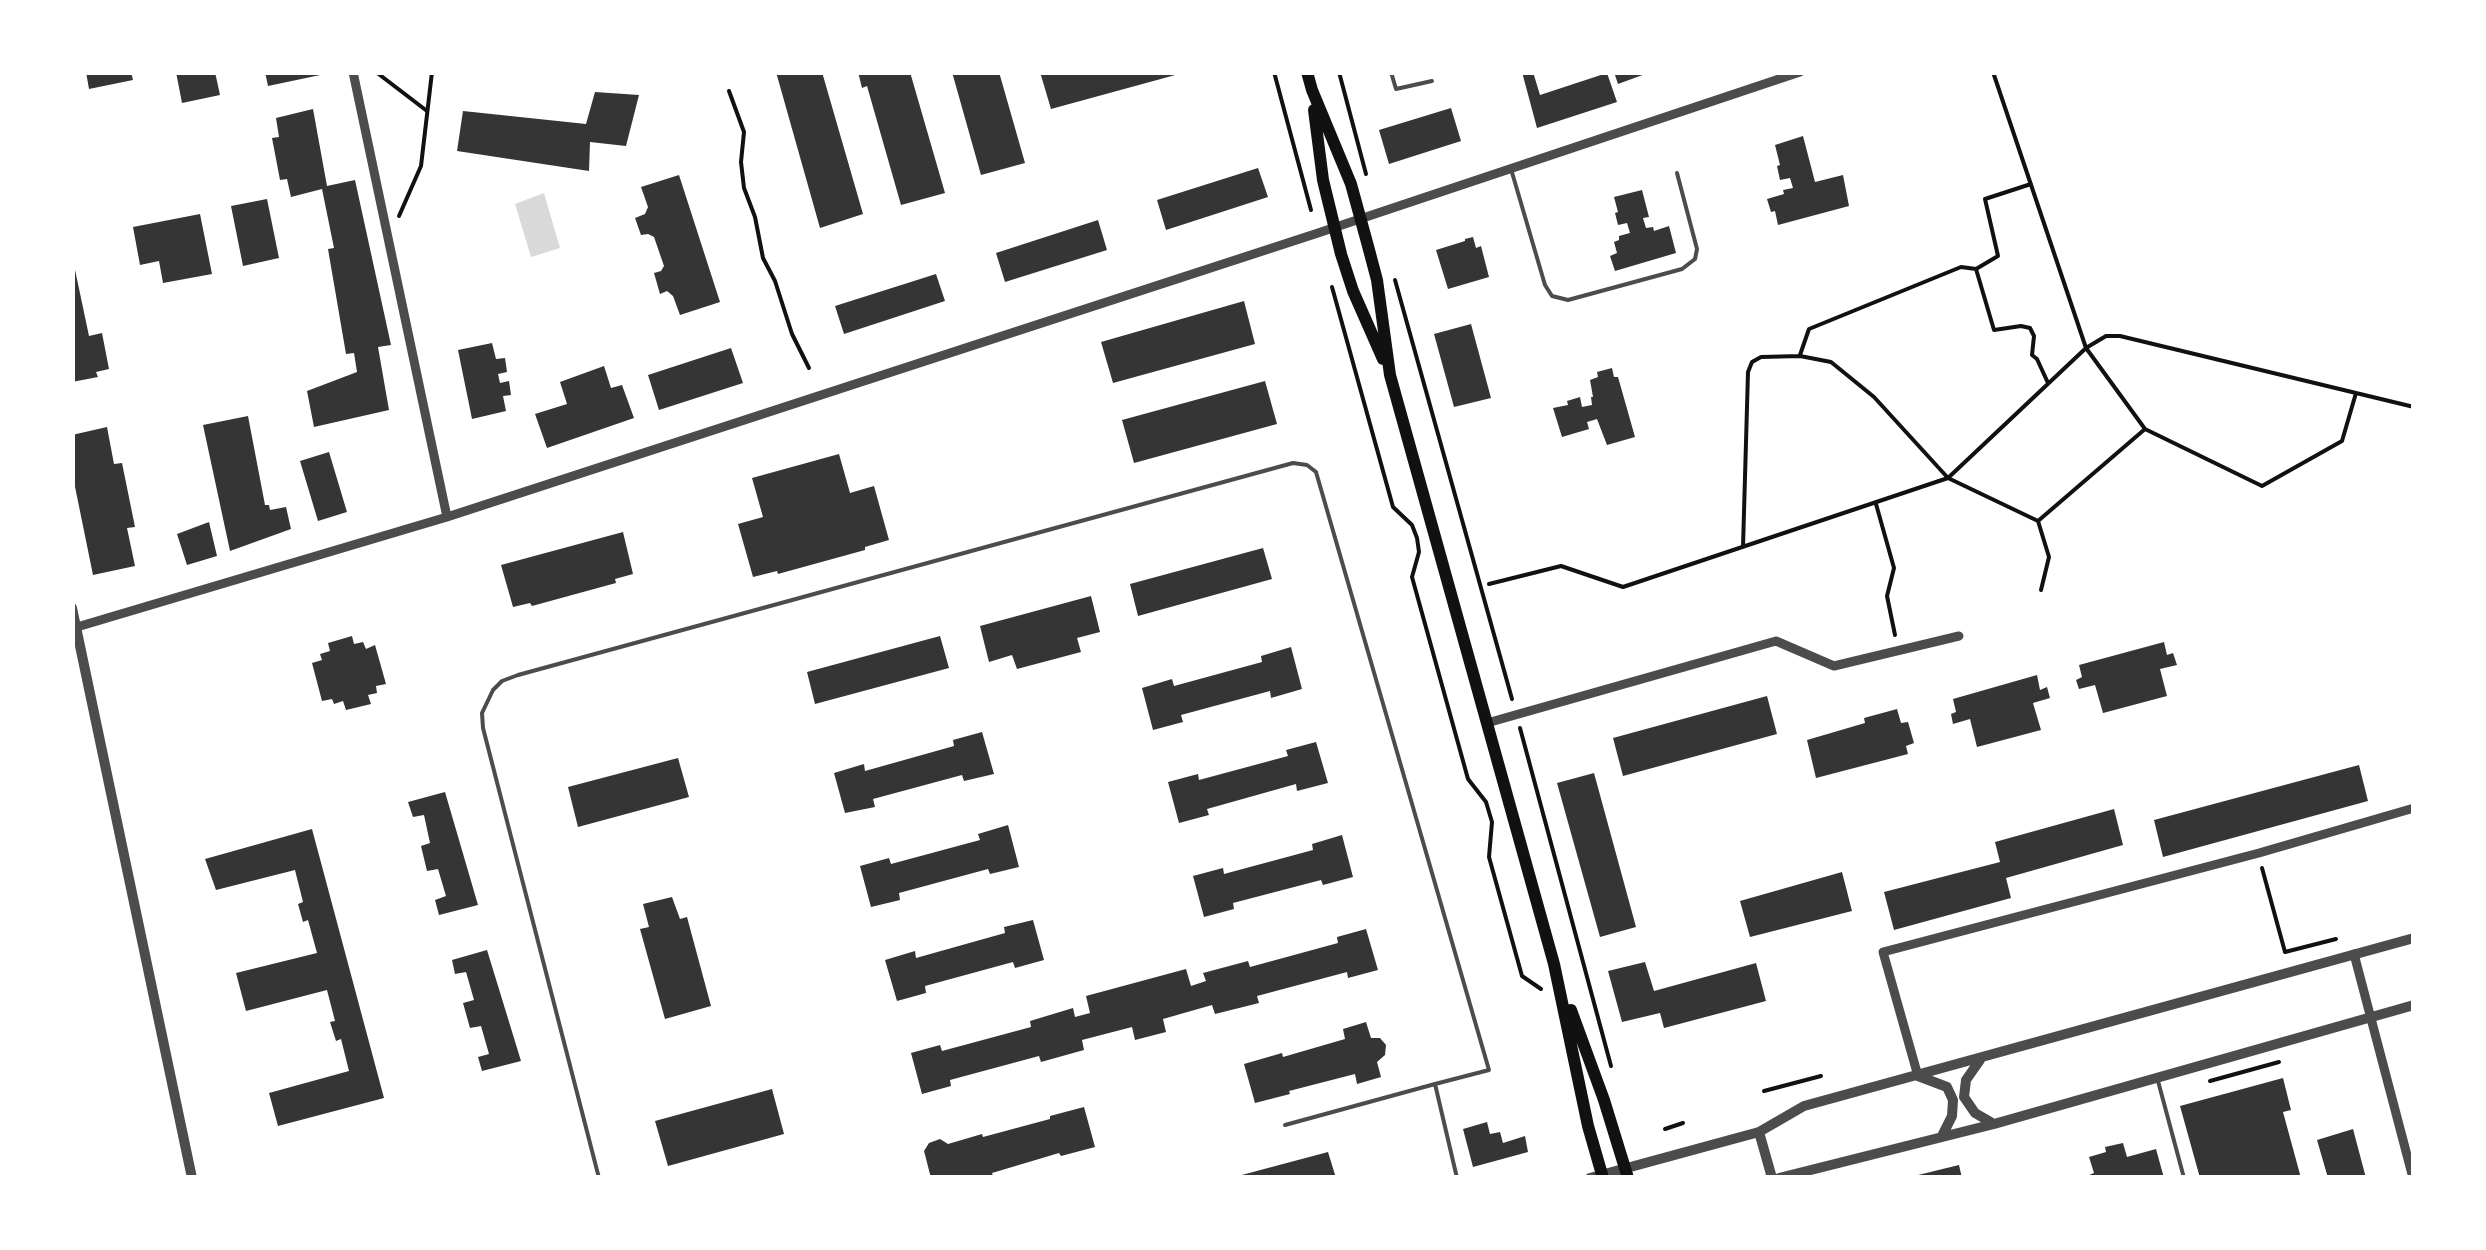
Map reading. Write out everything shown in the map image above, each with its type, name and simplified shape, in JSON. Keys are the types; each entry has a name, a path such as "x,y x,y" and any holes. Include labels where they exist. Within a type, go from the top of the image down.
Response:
{"main road":[{"path":"1307,72 1350,184 1377,280 1390,375 1554,964 1598,1176"},
{"path":"1312,90 1323,180 1335,228 1353,292 1390,375"},
{"path":"1554,964 1627,1173"}],"street":[{"path":"353,72 447,517"},
{"path":"1756,72 1760,85"},
{"path":"74,628 447,517 1800,72"},
{"path":"72,608 192,1178"},
{"path":"1486,723 1776,641 1834,666 1959,636"},
{"path":"1918,1076 1883,952 2414,808"},
{"path":"1598,1176 1627,1173 1759,1132 1804,1106 2414,938"},
{"path":"2354,954 2413,1178"},
{"path":"1759,1132 1775,1178 1994,1124 2414,1005"},
{"path":"1980,1059 1966,1080 1964,1096 1975,1114 1994,1124"},
{"path":"1918,1076 1947,1087 1953,1100 1952,1116 1942,1136"}],"lane":[{"path":"1391,72 1396,89 1432,80"},
{"path":"1511,169 1545,285 1552,296 1568,300 1682,269 1695,259 1697,248 1677,173"},
{"path":"599,1178 485,739 482,713 493,690 502,681 518,675 1294,463 1308,465 1316,472 1489,1070 1285,1126"},
{"path":"2156,1076 2184,1178"},
{"path":"1435,1084 1457,1178"}],"path":[{"path":"376,72 428,111"},
{"path":"400,216 421,166 432,72"},
{"path":"1274,72 1308,197"},
{"path":"1339,72 1368,179"},
{"path":"1993,72 2086,348 2145,429 2262,486 2342,441 2356,392"},
{"path":"729,91 744,132 744,188 756,217 763,258 809,368"},
{"path":"1800,356 1808,329 1960,267 1976,269 1998,256 1985,199 2032,184"},
{"path":"1976,269 1994,330 2030,328 2034,336 2032,355 2048,383"},
{"path":"1394,274 1513,702"},
{"path":"1330,278 1393,507 1412,525 1417,538 1419,552 1412,577 1468,779 1486,802 1492,822 1490,857 1522,976 1562,1002"},
{"path":"1489,584 1561,566 1624,587 1948,478 2086,348 2106,336 2120,336 2414,406"},
{"path":"1742,547 1748,372 1752,362 1761,358 1800,356 1831,362 1874,397 1948,478 2038,521 2049,557 2041,590"},
{"path":"2038,521 2145,429"},
{"path":"1876,504 1894,568 1887,596 1899,652"},
{"path":"1519,723 1614,1079"},
{"path":"2259,853 2285,952 2336,939"},
{"path":"2210,1081 2279,1062"},
{"path":"1764,1091 1821,1076"},
{"path":"1664,1129 1683,1123"}],"shaded area":[{"path":"544,193 560,248 531,257 515,204"}],"building":[{"path":"86,72 131,72 133,80 89,89"},
{"path":"176,72 215,72 220,95 182,103"},
{"path":"265,72 324,72 325,74 268,86"},
{"path":"776,72 822,72 863,214 820,228"},
{"path":"858,72 910,72 945,193 901,205 867,86 862,88"},
{"path":"952,72 999,72 1025,163 981,175"},
{"path":"1040,72 1179,72 1179,74 1051,109"},
{"path":"1522,72 1533,72 1540,95 1607,73 1617,102 1537,128"},
{"path":"1614,72 1648,72 1648,73 1618,84"},
{"path":"595,92 639,95 626,146 590,142 589,171 457,151 463,111 586,124"},
{"path":"1451,108 1461,141 1389,164 1379,130"},
{"path":"313,109 327,186 355,180 391,345 378,347 389,410 314,427 307,391 357,372 354,353 346,354 328,249 334,248 322,189 291,197 287,179 280,180 272,138 279,137 276,118"},
{"path":"1803,136 1815,182 1843,175 1849,206 1778,225 1767,199 1793,188 1790,178 1780,180 1775,145"},
{"path":"1258,168 1268,197 1166,230 1157,200"},
{"path":"679,175 720,302 680,315 673,296 667,291 660,294 654,273 664,266 654,237 641,235 635,218 645,214 648,207 641,187"},
{"path":"1642,190 1649,217 1643,218 1646,228 1653,227 1654,231 1669,226 1676,253 1615,271 1610,256 1617,253 1614,242 1630,233 1627,223 1618,225 1614,197"},
{"path":"267,199 279,258 243,266 231,206"},
{"path":"200,214 212,274 163,283 159,261 140,265 133,227"},
{"path":"1098,220 1107,250 1005,282 996,253"},
{"path":"1473,237 1476,248 1481,246 1489,277 1448,289 1436,250"},
{"path":"74,265 89,336 102,333 109,369 96,372 98,377 72,382"},
{"path":"936,274 945,301 844,334 835,306"},
{"path":"1244,301 1255,344 1113,383 1101,342"},
{"path":"1471,324 1491,398 1454,407 1434,334"},
{"path":"492,343 496,359 505,358 507,372 498,374 500,383 509,381 511,395 503,396 506,411 472,419 458,350"},
{"path":"731,348 743,383 659,410 648,375"},
{"path":"604,366 611,388 622,385 634,418 547,448 535,414 567,404 560,382"},
{"path":"1612,368 1635,437 1607,445 1597,419 1587,422 1589,429 1562,437 1553,408 1580,397 1582,407 1592,405 1590,380 1598,377 1597,372"},
{"path":"1265,381 1277,424 1134,463 1122,420"},
{"path":"248,416 265,505 270,510 286,507 291,529 230,551 203,425"},
{"path":"107,427 114,464 122,463 135,527 127,528 135,566 93,575 72,472 72,435"},
{"path":"329,452 347,512 318,521 300,461"},
{"path":"839,454 850,493 874,486 889,540 778,574 777,571 753,577 738,524 763,517 752,478"},
{"path":"209,522 217,556 187,565 177,534"},
{"path":"623,532 633,574 615,579 616,583 532,606 530,603 513,607 501,565"},
{"path":"1263,548 1272,579 1138,616 1130,584"},
{"path":"1091,596 1100,632 1077,638 1081,652 1017,669 1012,655 989,662 980,626"},
{"path":"352,636 354,644 363,642 366,649 375,645 386,684 376,686 377,693 368,695 371,704 346,710 343,701 322,701 312,663 322,660 320,654 330,651 328,643"},
{"path":"940,636 949,668 815,704 807,672"},
{"path":"2164,642 2167,655 2173,653 2177,665 2160,669 2167,696 2103,713 2095,685 2079,689 2079,665"},
{"path":"1291,647 1302,689 1271,698 1270,691 1181,715 1183,722 1153,730 1142,688 1172,679 1174,686 1262,662 1261,656"},
{"path":"2037,675 2040,690 2047,687 2050,698 2033,703 2041,730 1977,747 1970,719 1953,724 1953,699"},
{"path":"1767,696 1777,734 1623,776 1613,738"},
{"path":"1897,709 1901,723 1908,722 1914,743 1906,746 1908,754 1816,778 1807,740"},
{"path":"982,732 994,774 964,781 962,775 873,799 875,807 845,813 834,773 864,764 865,771 954,746 953,740"},
{"path":"1316,742 1328,783 1297,791 1296,784 1207,809 1209,815 1179,823 1168,782 1198,774 1199,780 1288,756 1286,750"},
{"path":"678,758 689,797 578,827 568,787"},
{"path":"2359,765 2368,801 2163,857 2154,820"},
{"path":"1594,773 1636,927 1600,937 1557,783"},
{"path":"445,792 478,905 439,915 435,900 446,896 438,869 427,871 421,846 430,843 424,815 413,817 408,802"},
{"path":"2114,809 2123,845 2006,878 2011,898 1894,930 1884,892 2000,862 1995,842"},
{"path":"1008,825 1019,867 990,874 988,869 899,893 900,900 871,907 860,866 889,858 891,864 980,840 978,834"},
{"path":"312,829 384,1098 278,1126 269,1093 349,1071 341,1039 336,1041 330,1022 335,1021 327,990 246,1011 236,973 317,953 308,920 303,922 298,904 303,902 295,870 216,890 205,859"},
{"path":"1342,835 1353,877 1323,885 1321,880 1233,903 1234,909 1204,917 1193,876 1223,868 1224,874 1313,850 1312,844"},
{"path":"1842,872 1852,911 1750,937 1740,901"},
{"path":"672,897 680,919 687,917 711,1006 665,1019 640,929 649,927 643,904"},
{"path":"1033,920 1044,960 1015,968 1013,962 925,986 926,993 897,1001 885,960 915,951 916,958 1005,933 1004,927"},
{"path":"1366,929 1378,970 1348,978 1347,972 1257,996 1259,1003 1215,1014 1212,1005 1163,1019 1166,1032 1135,1040 1132,1027 1082,1040 1084,1050 1041,1062 1039,1056 950,1080 951,1086 922,1094 911,1053 940,1045 942,1051 1031,1027 1030,1021 1073,1008 1075,1017 1090,1013 1086,996 1186,969 1191,986 1206,981 1203,973 1248,961 1250,967 1338,943 1337,937"},
{"path":"487,950 521,1061 482,1071 478,1057 489,1054 481,1026 470,1028 463,1003 474,1000 466,972 455,974 452,960"},
{"path":"1645,962 1654,991 1756,963 1766,1001 1664,1028 1660,1013 1622,1022 1608,971"},
{"path":"1366,1022 1371,1038 1380,1038 1386,1045 1385,1055 1377,1062 1381,1077 1357,1084 1355,1074 1255,1103 1244,1064 1345,1039 1343,1029"},
{"path":"2283,1078 2291,1110 2283,1112 2301,1178 2200,1178 2180,1106"},
{"path":"772,1089 784,1134 668,1166 655,1121"},
{"path":"1084,1107 1095,1147 1061,1156 1059,1153 992,1173 987,1178 931,1178 924,1151 929,1143 940,1139 948,1144 982,1134 983,1137"},
{"path":"1487,1122 1490,1134 1500,1132 1503,1143 1525,1136 1528,1152 1473,1167 1463,1129"},
{"path":"2353,1129 2366,1178 2328,1178 2317,1140"},
{"path":"2123,1143 2127,1157 2156,1149 2164,1178 2082,1178 2094,1173 2089,1157 2106,1152 2105,1147"},
{"path":"1328,1152 1336,1178 1238,1178 1238,1176"},
{"path":"1959,1165 1962,1178 1914,1178 1914,1176"}]}
